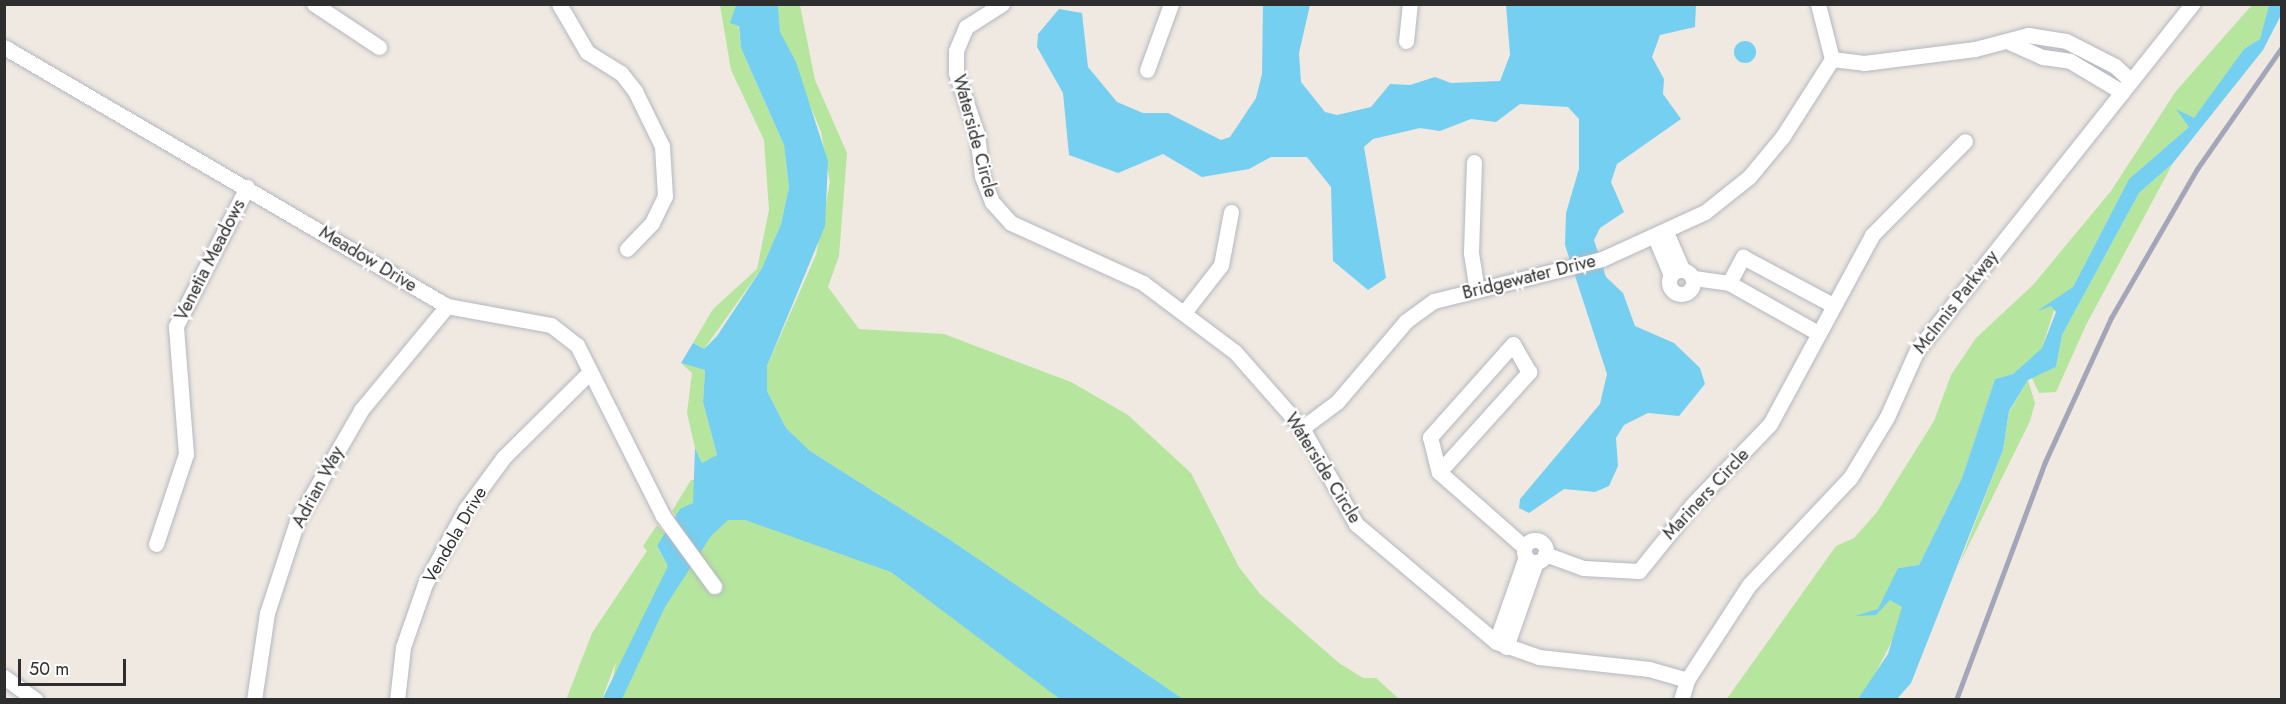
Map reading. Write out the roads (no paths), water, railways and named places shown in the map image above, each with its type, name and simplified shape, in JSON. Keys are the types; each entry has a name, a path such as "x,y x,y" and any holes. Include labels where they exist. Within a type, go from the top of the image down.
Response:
{"street":[{"path":"314,4 379,47"},
{"path":"559,4 587,52 621,73 636,91 662,146 665,196 652,223 627,249"},
{"name":"Waterside Circle","path":"1002,4 966,27 956,51 956,73 992,202 1011,223 1143,283 1186,310 1235,352 1302,428 1356,524 1501,645 1539,657 1649,669 1687,680"},
{"path":"1147,70 1171,4"},
{"path":"1406,41 1410,4"},
{"path":"1818,4 1832,59 1864,63 2011,43 2043,57 2070,60 2126,86"},
{"name":"McInnis Parkway","path":"1681,699 1687,680 1749,585 1850,478 1887,417 1917,350 2192,4"},
{"name":"Meadow Drive","path":"4,47 447,306 551,325 577,345 663,516 714,586"},
{"name":"Bridgewater Drive","path":"1302,428 1337,402 1406,321 1434,301 1477,289 1571,269 1602,259 1705,212 1749,177 1784,136 1832,59"},
{"name":"Mariners Circle","path":"1439,472 1533,555 1582,568 1639,571 1693,504 1770,424 1872,235 1965,141"},
{"path":"1474,162 1471,253 1477,289"},
{"name":"Venetia Meadows","path":"156,544 186,454 176,326 247,187"},
{"path":"1186,310 1221,265 1231,212"},
{"path":"1660,234 1682,274 1729,283 1818,333"},
{"path":"1729,283 1743,257 1833,305"},
{"name":"Adrian Way","path":"254,699 267,614 297,521 361,410 447,306"},
{"path":"1513,344 1529,372 1439,472 1430,437 1513,344"},
{"name":"Vendola Drive","path":"397,699 403,648 425,584 465,510 504,457 590,372"},
{"path":"1501,645 1533,555"},
{"path":"4,677 36,699"}],"water":[{"path":"736,5 778,5 780,32 796,62 828,161 825,226 767,366 767,391 786,428 810,451 949,539 1183,699 1060,699 891,572 745,520 728,520 711,536 665,607 622,699 602,700 668,566 657,546 680,509 693,503 695,448 702,463 717,455 703,402 705,370 681,363 693,343 704,349 717,336 762,268 781,224 789,187 784,145 741,48 739,26 730,23"},
{"path":"1263,5 1310,5 1299,53 1301,82 1325,112 1337,115 1371,107 1390,84 1410,85 1435,77 1451,83 1500,81 1510,55 1506,5 1696,5 1695,27 1660,35 1652,57 1664,79 1663,94 1681,119 1617,164 1611,182 1624,212 1600,228 1594,240 1606,277 1623,293 1635,326 1674,343 1700,368 1705,384 1679,416 1648,413 1624,425 1616,438 1618,466 1609,486 1595,492 1564,489 1529,513 1519,508 1520,499 1600,404 1607,374 1565,245 1566,213 1579,169 1579,119 1568,107 1520,104 1496,122 1471,119 1440,131 1420,128 1373,139 1364,147 1386,278 1368,290 1333,261 1331,187 1307,157 1271,157 1249,169 1202,177 1163,154 1118,173 1069,155 1063,93 1037,47 1038,34 1059,9 1082,13 1088,67 1117,102 1143,113 1168,113 1221,140 1230,137 1256,98 1262,74"},
{"path":"2269,5 2281,5 2281,15 2263,50 2173,163 2139,193 2062,335 2056,367 2028,380 2009,411 2003,450 1911,683 1897,699 1858,699 1888,654 1902,607 1890,600 1876,615 1855,616 1878,609 1898,568 1919,565 1962,478 1995,379 2013,374 2042,348 2056,312 2051,306 2037,311 2073,287 2129,179 2189,127 2176,109 2194,118 2244,49 2260,39"},
{"path":"1745,41 1753,44 1756,52 1753,60 1745,63 1737,60 1734,52 1737,44"}],"railway":[{"path":"1956,700 2045,462 2111,318 2197,169 2282,47"}]}
